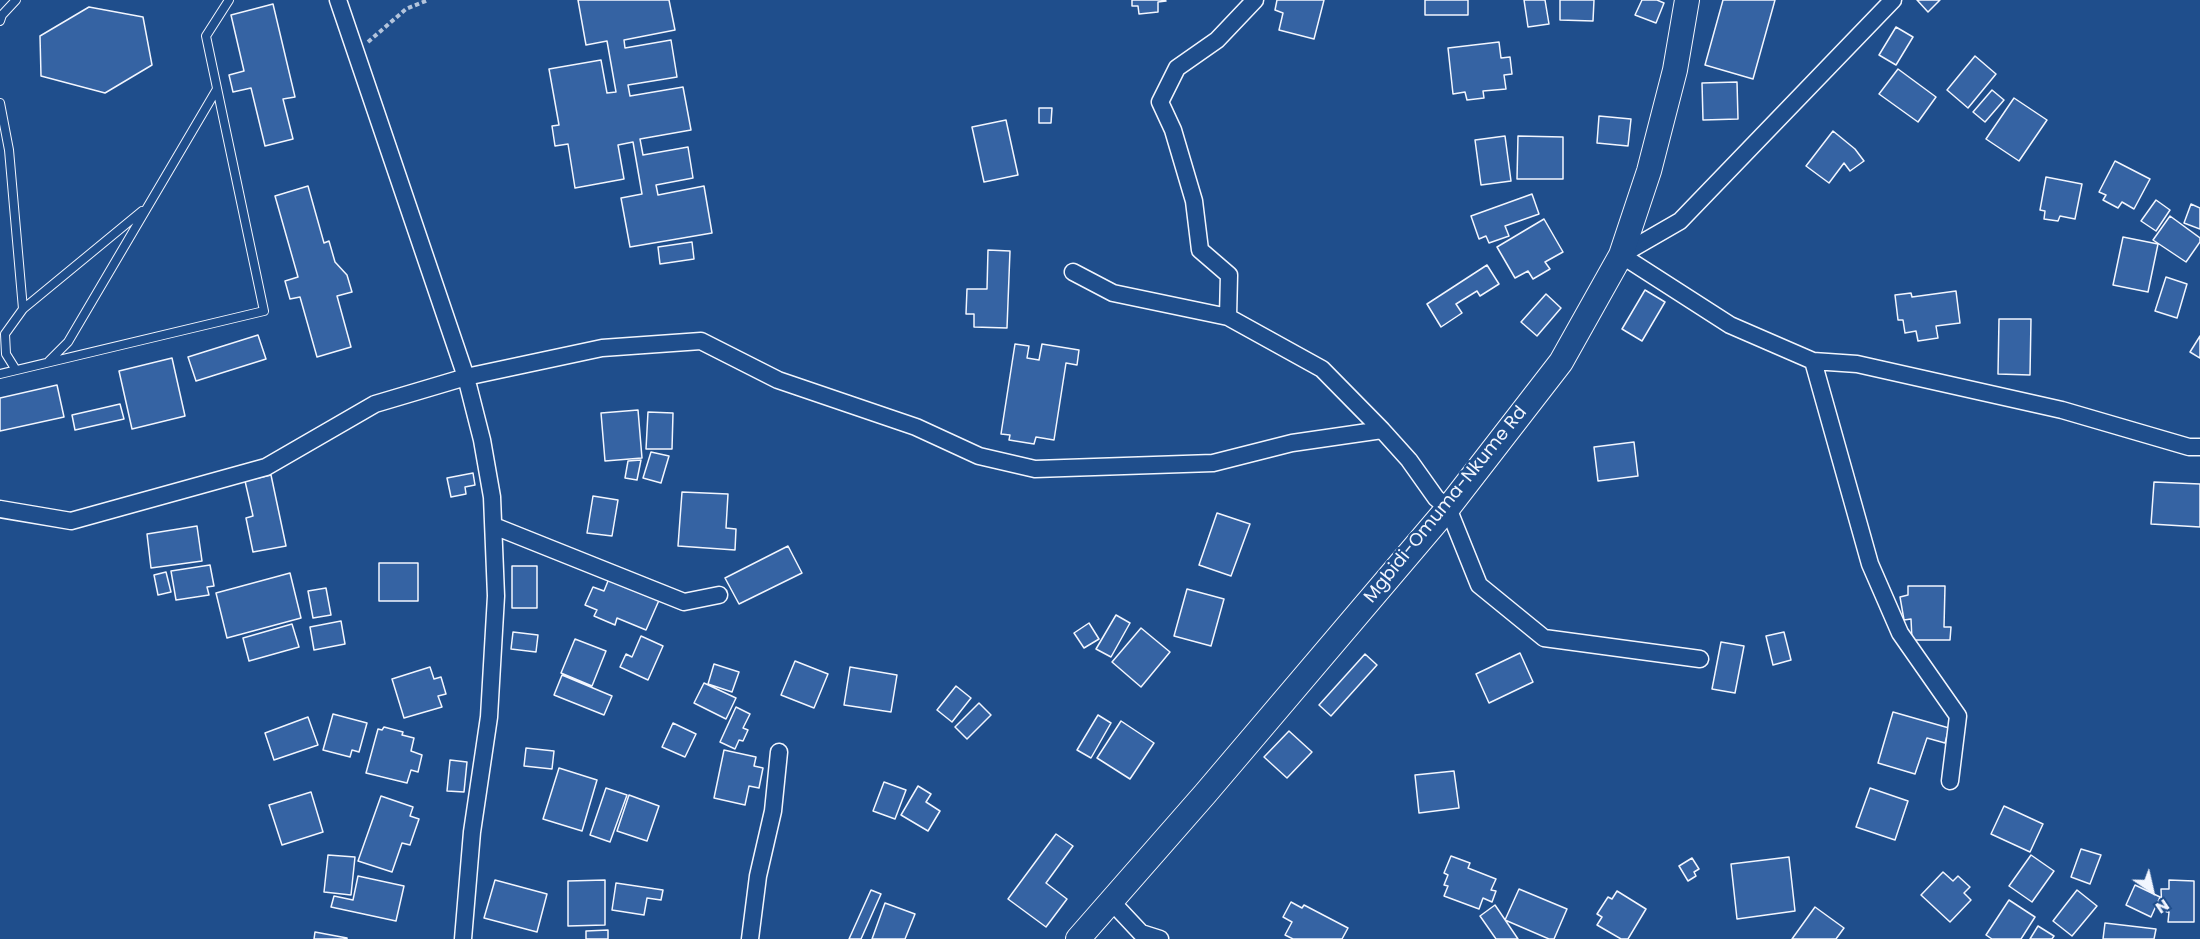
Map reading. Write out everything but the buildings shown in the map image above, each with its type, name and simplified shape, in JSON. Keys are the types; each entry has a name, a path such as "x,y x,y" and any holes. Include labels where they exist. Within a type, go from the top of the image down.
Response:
{"street":[{"path":"338,0 466,377 482,440 492,497 496,596 489,717 472,832 463,939"},
{"path":"1228,317 1229,275 1200,250 1194,201 1173,130 1160,102 1177,68 1217,40 1255,0"},
{"name":"Mgbidi-Omuma-Nkume Rd","path":"1078,939 1205,794 1448,508 1561,362 1621,255 1649,171 1675,69 1688,0"},
{"path":"1893,0 1680,221 1621,255 1730,325 1813,361 1857,364 2062,410 2189,447 2200,447"},
{"path":"1073,272 1113,293 1228,317 1322,369 1382,430 1409,460 1436,498 1448,508 1479,585 1544,638 1700,659"},
{"path":"0,509 71,521 266,467 375,404 466,377 602,348 701,341 778,380 916,428 979,456 1035,469 1214,463 1292,442 1382,430"},
{"path":"1813,361 1870,564 1900,633 1958,716 1950,781"},
{"path":"494,526 684,602 719,595"},
{"path":"750,939 758,876 773,811 779,752"},
{"path":"1111,901 1141,933 1160,939"}],"lane":[{"path":"0,21 2,15 16,0"},
{"path":"0,374 264,311 206,36 229,0"},
{"path":"48,362 68,342 217,89"},
{"path":"0,103 9,150 23,309"},
{"path":"16,370 6,354 5,334 23,309 148,206"}],"path":[{"path":"356,52 406,9 428,0"}]}
